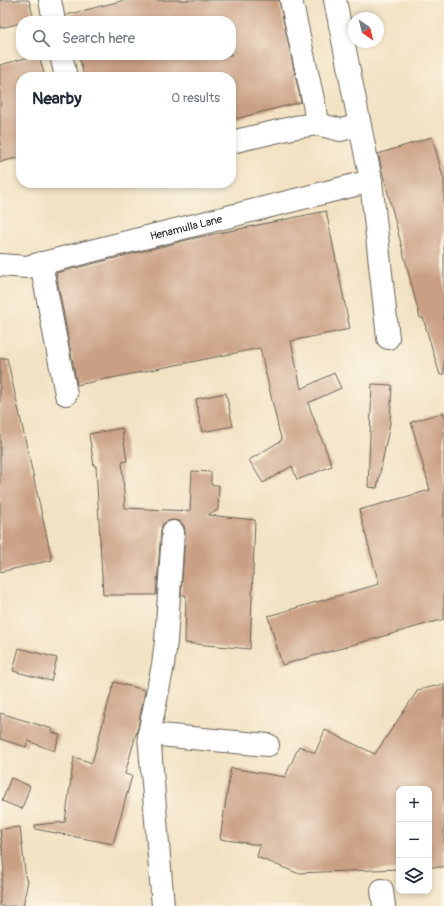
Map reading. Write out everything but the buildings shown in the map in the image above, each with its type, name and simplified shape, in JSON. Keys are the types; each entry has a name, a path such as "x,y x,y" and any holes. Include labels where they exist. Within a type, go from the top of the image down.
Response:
{"street":[{"path":"50,0 53,16"},
{"path":"291,0 318,124"},
{"path":"335,0 370,181 388,338"},
{"path":"62,60 65,72"},
{"path":"236,141 296,127 318,124 340,130 360,125"},
{"name":"Henamulla Lane","path":"0,265 27,267 41,264 370,181"},
{"path":"41,264 66,394"},
{"path":"163,906 149,734 163,665 166,641 173,532"},
{"path":"149,734 268,745"}]}
